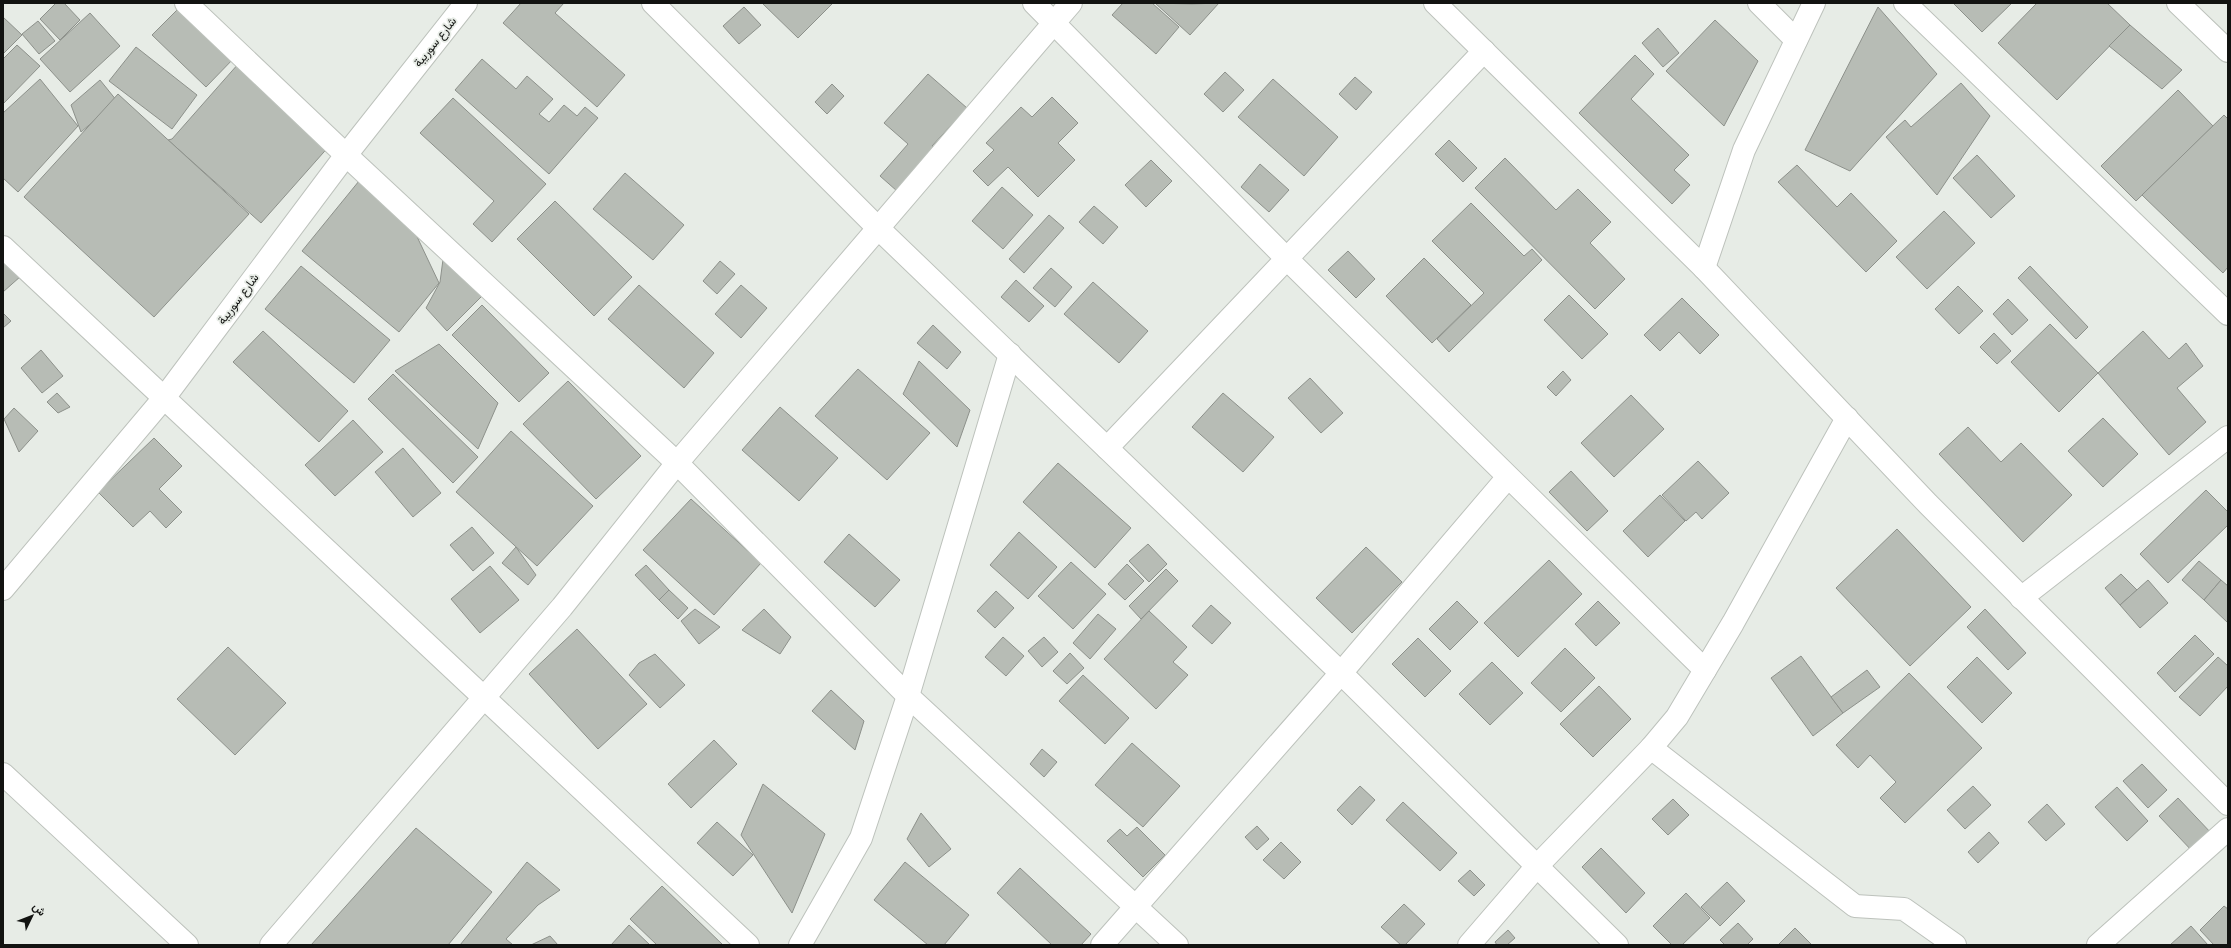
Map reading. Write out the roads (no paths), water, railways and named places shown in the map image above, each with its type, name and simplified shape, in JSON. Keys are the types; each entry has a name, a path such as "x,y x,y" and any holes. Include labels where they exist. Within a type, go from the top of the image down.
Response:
{"street":[{"path":"186,3 346,155 678,462 908,696 1177,945"},
{"name":"شارع سوريبة","path":"3,589 164,398 346,155 466,3"},
{"path":"653,3 878,228 1341,674 1617,945"},
{"path":"1034,3 1287,259 1705,670"},
{"path":"271,945 562,606 678,462 1071,3"},
{"path":"1435,3 1704,268 1928,504 2228,804"},
{"path":"1759,3 1796,40"},
{"path":"1704,268 1744,150 1814,3"},
{"path":"1905,3 2228,314"},
{"path":"2178,3 2228,51"},
{"path":"1107,448 1484,51"},
{"path":"3,247 748,945"},
{"path":"800,945 860,838 908,696 1010,354"},
{"path":"1469,945 1537,866 1651,748 1677,717 1847,418"},
{"path":"2021,598 2225,445"},
{"path":"1102,945 1134,906 1341,674 1508,477"},
{"path":"1651,748 1855,906 1904,909 1955,945"},
{"path":"3,774 187,945"},
{"path":"2098,945 2228,829"}]}
